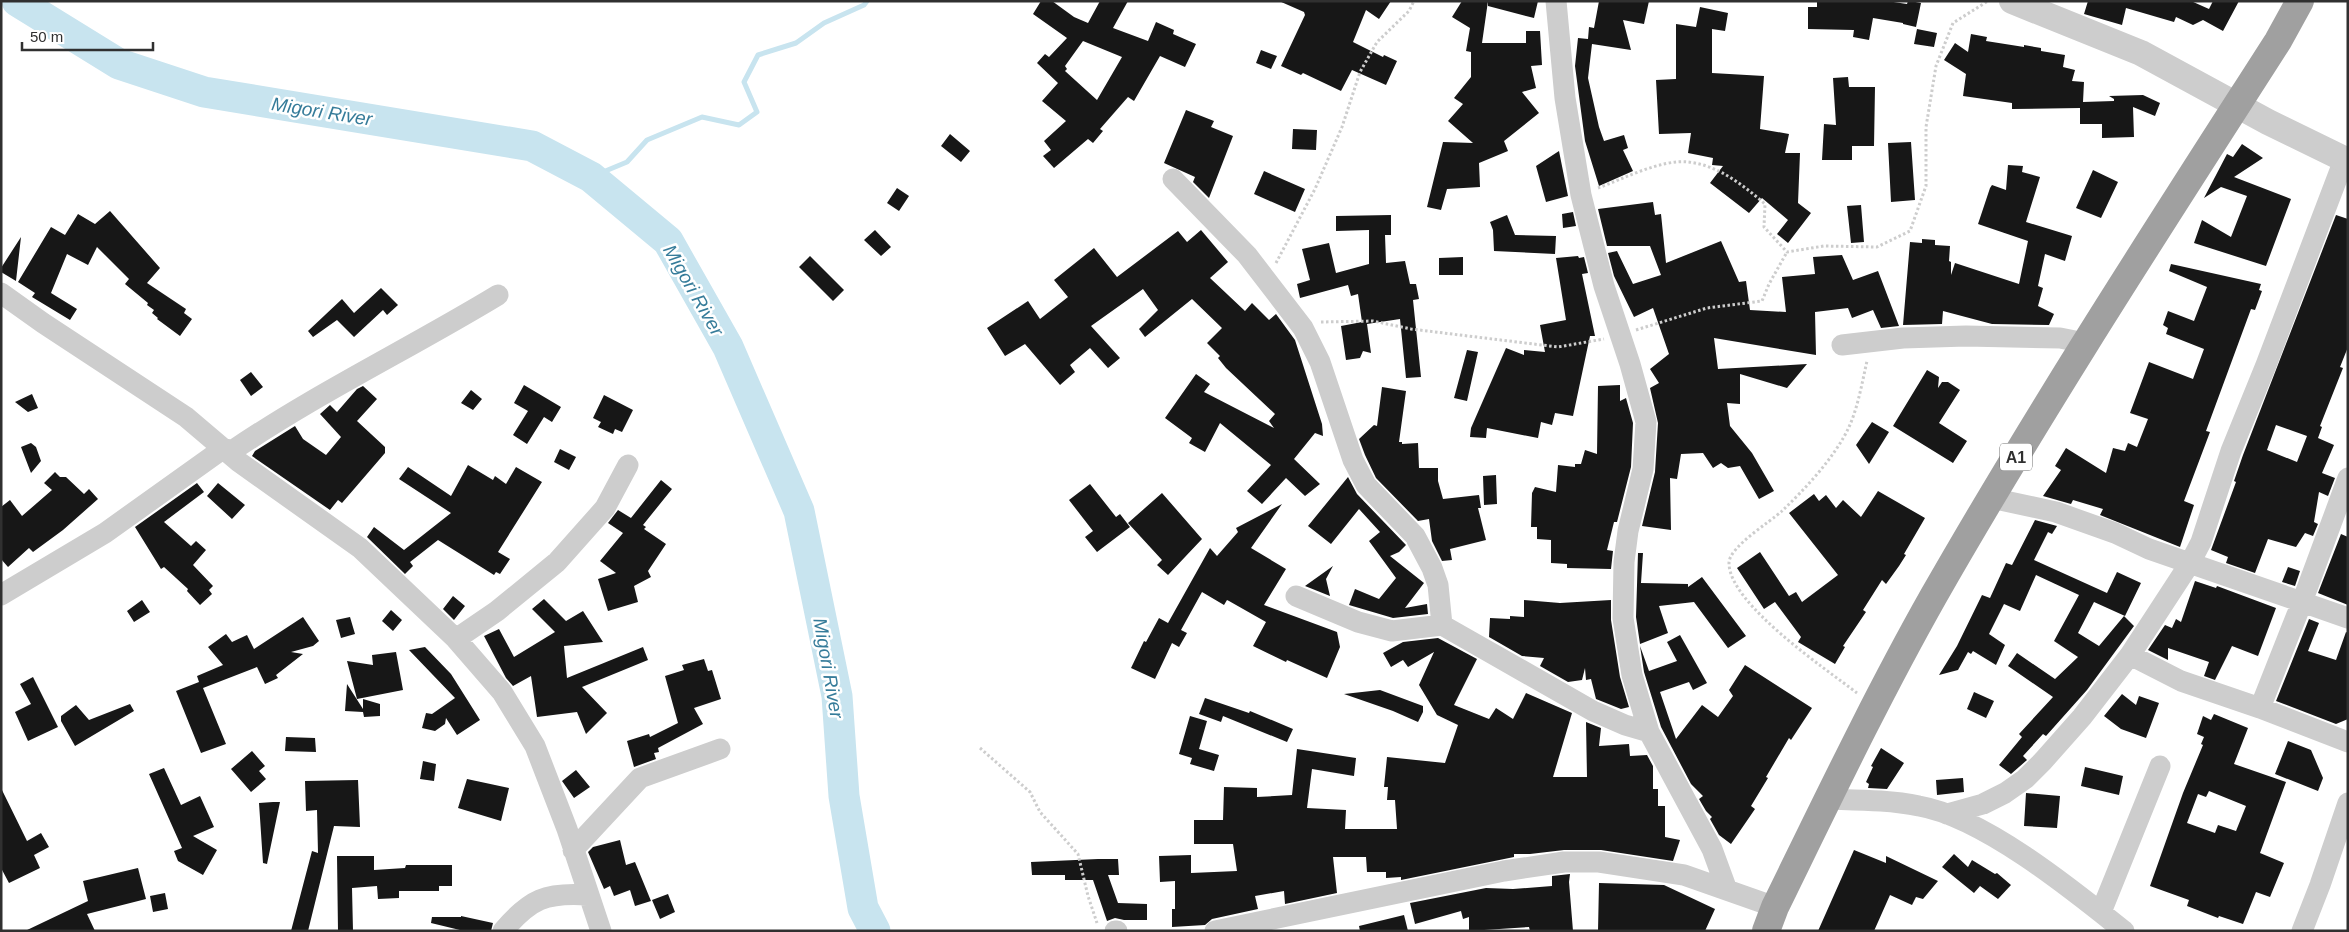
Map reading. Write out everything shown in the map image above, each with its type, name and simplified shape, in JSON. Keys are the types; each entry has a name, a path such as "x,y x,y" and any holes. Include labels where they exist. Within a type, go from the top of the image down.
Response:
{"highway":[{"name":"A1","path":"1770,919 1874,706 1932,599 2085,343 2278,41 2300,1"}],"street":[{"path":"1556,1 1567,107 1581,195 1604,286 1646,422 1643,469 1628,531 1623,590 1627,646 1636,692 1649,732 1712,849 1727,890"},
{"path":"1947,814 1983,804 2025,780 2082,717 2130,655 2190,563 2200,542 2231,451 2346,160 2237,104 2142,52 2012,1"},
{"path":"1173,179 1247,255 1303,328 1320,362 1353,460 1366,485 1415,536 1432,568 1438,586 1442,625"},
{"path":"1,293 50,328 186,417 245,467 360,548 456,639 502,692 535,746 601,931"},
{"path":"1,595 105,532 227,451 270,425 424,339 498,295"},
{"path":"1842,345 1903,338 1957,336 2060,338 2085,343"},
{"path":"456,639 497,611 557,562 605,508 628,465"},
{"path":"2260,708 2348,478"},
{"path":"1991,498 2056,512 2190,563 2348,618"},
{"path":"1296,596 1358,622 1392,631 1442,625 1593,711 1624,725 1649,732"},
{"path":"2130,655 2181,681 2260,708 2348,742"},
{"path":"573,850 640,778 720,748"},
{"path":"2101,912 2160,766"},
{"path":"1828,798 1920,806 1947,814 1989,835 2041,868 2124,931"},
{"path":"2302,931 2348,803"},
{"path":"1215,931 1504,871 1564,862 1599,862 1684,875 1727,890 1770,919"},
{"path":"504,931 523,909 536,900 560,894 588,895"}],"path":[{"path":"1266,282 1314,189 1342,127 1360,72 1376,42 1410,11 1414,1"},
{"path":"1787,252 1824,246 1878,246 1910,231 1926,186 1926,126 1936,66 1952,23 1988,1"},
{"path":"1581,195 1658,166 1687,162 1719,171 1743,185 1765,204 1764,227 1787,252"},
{"path":"1303,328 1324,321 1373,321 1412,329 1558,347 1620,336 1707,308 1762,301 1787,252"},
{"path":"1868,343 1867,362 1849,428 1826,462 1802,490 1781,512 1732,552 1729,562 1737,588 1785,638 1874,706"},
{"path":"980,748 1030,792 1040,812 1078,854 1088,896 1100,931"}],"building":[{"path":"1041,1 1052,1 1074,17 1088,23 1100,1 1128,1 1113,28 1148,41 1156,22 1174,30 1173,34 1196,44 1185,67 1160,56 1134,101 1128,97 1100,129 1103,131 1093,143 1088,139 1054,168 1043,156 1051,150 1044,141 1066,121 1042,101 1058,83 1037,63 1045,54 1049,57 1067,38 1033,14","holes":["1083,41 1122,57 1097,100 1065,71 1067,69 1065,66"]},
{"path":"1279,1 1391,1 1379,19 1366,10 1353,42 1383,57 1384,55 1397,61 1386,85 1352,70 1341,91 1303,73 1301,75 1281,66 1305,15 1304,12"},
{"path":"1462,1 1488,1 1482,43 1526,43 1526,31 1540,31 1542,65 1531,66 1536,88 1522,92 1539,113 1504,141 1508,151 1479,163 1480,187 1447,189 1441,210 1427,207 1443,142 1473,143 1448,121 1463,104 1454,98 1471,77 1471,52 1466,51 1470,28 1452,17"},
{"path":"1488,1 1538,1 1534,18 1488,6"},
{"path":"1599,1 1649,1 1644,24 1623,20 1631,50 1592,44 1588,78 1599,127 1604,141 1624,135 1628,148 1623,150 1633,171 1599,186 1585,141 1575,66 1578,38 1588,39 1589,27 1594,28"},
{"path":"1817,1 1887,1 1907,4 1910,1 1921,3 1916,27 1873,18 1869,40 1853,37 1854,30 1808,29 1808,7 1817,7"},
{"path":"2088,1 2191,1 2209,9 2213,1 2239,1 2223,31 2203,20 2193,25 2176,17 2174,22 2126,8 2122,25 2084,14"},
{"path":"1700,7 1728,13 1725,31 1712,29 1712,73 1764,76 1760,129 1789,134 1785,153 1800,153 1798,203 1811,213 1788,243 1777,234 1788,220 1762,198 1749,213 1710,183 1723,166 1712,165 1713,158 1688,153 1691,133 1659,134 1656,80 1676,79 1676,24 1696,27"},
{"path":"1917,29 1937,33 1934,47 1914,44"},
{"path":"1971,34 1987,37 1986,41 2041,48 2041,51 2065,55 2063,67 2075,70 2072,81 2084,82 2083,102 2114,101 2109,96 2143,95 2160,103 2155,116 2133,107 2134,137 2102,138 2102,124 2080,124 2080,108 2012,109 2012,103 1963,96 1966,74 1944,60 1955,43 1968,52"},
{"path":"1261,50 1277,56 1271,69 1256,63"},
{"path":"1848,77 1849,87 1875,87 1874,146 1852,146 1852,160 1822,160 1824,124 1836,125 1833,78"},
{"path":"1186,110 1214,121 1211,127 1233,136 1209,198 1193,182 1195,177 1164,163"},
{"path":"1293,129 1317,130 1316,150 1292,149"},
{"path":"950,134 970,151 961,162 941,146"},
{"path":"1911,142 1915,200 1891,202 1888,143"},
{"path":"2242,144 2263,158 2234,177 2291,199 2266,266 2194,243 2202,220 2231,237 2247,196 2221,187 2204,198 2227,154 2233,157"},
{"path":"1559,151 1568,196 1546,202 1536,166"},
{"path":"2008,165 2023,166 2022,172 2040,177 2026,222 2072,236 2065,261 2045,254 2038,286 2043,288 2038,306 2054,314 2049,325 1992,324 1943,311 1942,324 1903,325 1910,242 1922,243 1922,239 1935,240 1935,245 1950,246 1949,261 1951,262 1951,275 1955,263 2019,284 2028,241 1978,224 1992,185 2006,190"},
{"path":"2093,170 2118,182 2101,218 2076,208"},
{"path":"1264,171 1305,189 1295,212 1254,194"},
{"path":"897,188 909,196 899,211 887,203"},
{"path":"1653,202 1655,215 1661,214 1666,263 1721,241 1739,282 1746,281 1750,310 1786,312 1782,277 1815,274 1813,257 1842,255 1853,280 1878,271 1899,326 1881,328 1873,310 1852,318 1848,308 1815,312 1816,355 1714,338 1718,369 1807,364 1787,388 1740,374 1740,404 1727,403 1730,426 1752,453 1774,491 1759,499 1740,466 1728,468 1721,463 1713,468 1703,453 1681,454 1677,479 1670,478 1671,530 1642,526 1655,472 1658,423 1650,388 1659,383 1650,369 1669,354 1653,308 1634,317 1614,276 1608,253 1617,251 1633,284 1661,275 1650,246 1607,246 1598,209"},
{"path":"1861,205 1864,242 1851,243 1847,206"},
{"path":"110,211 160,268 147,283 186,309 184,313 192,319 180,336 157,319 152,313 154,310 147,305 148,303 125,284 129,279 97,247 88,265 67,254 51,293 77,309 70,320 32,297 35,293 18,282 51,227 65,235 78,214 95,224"},
{"path":"1573,212 1576,226 1563,228 1562,214"},
{"path":"1391,215 1391,235 1385,235 1386,263 1405,261 1410,284 1416,284 1419,299 1413,300 1421,377 1406,378 1400,319 1367,324 1371,353 1363,351 1360,358 1346,360 1341,326 1362,322 1358,294 1351,296 1348,285 1300,298 1297,284 1310,280 1302,249 1329,243 1336,273 1369,264 1369,230 1336,231 1336,216"},
{"path":"1507,215 1515,235 1556,236 1555,254 1494,251 1493,230 1490,222"},
{"path":"2336,215 2348,219 2348,347 2340,367 2343,368 2320,426 2322,427 2318,438 2334,445 2322,473 2335,478 2328,496 2319,492 2314,522 2318,524 2313,536 2305,533 2296,547 2268,539 2255,573 2226,563 2228,557 2211,550 2236,482 2234,481","holes":["2276,425 2307,436 2297,462 2267,450"]},
{"path":"875,230 891,247 881,256 864,240"},
{"path":"1201,230 1228,262 1210,278 1245,311 1252,303 1269,320 1276,314 1295,340 1322,424 1323,436 1315,433 1294,459 1320,484 1305,496 1286,478 1262,504 1247,491 1271,465 1220,423 1205,452 1189,443 1192,438 1165,418 1196,374 1210,384 1204,392 1274,428 1269,421 1275,414 1226,368 1218,358 1220,356 1207,343 1222,328 1192,299 1145,337 1139,329 1158,310 1143,289 1091,326 1120,358 1108,368 1090,348 1070,365 1075,372 1060,385 1025,344 1005,356 987,328 1028,301 1040,319 1068,297 1054,280 1094,248 1117,277 1178,231 1187,242"},
{"path":"21,237 16,281 1,272 1,268"},
{"path":"810,256 844,290 833,301 799,267"},
{"path":"1578,256 1579,258 1584,257 1588,273 1582,274 1595,336 1590,336 1573,416 1555,413 1552,425 1541,422 1538,438 1487,428 1486,438 1470,437 1471,428 1506,348 1524,355 1524,350 1545,352 1540,325 1566,320 1556,258"},
{"path":"1463,257 1463,275 1439,275 1439,258"},
{"path":"2171,264 2261,284 2259,290 2262,291 2255,310 2251,309 2206,431 2210,432 2184,501 2194,505 2180,547 2100,515 2103,509 2073,500 2071,504 2043,496 2061,470 2055,466 2066,448 2106,473 2113,448 2125,451 2128,443 2137,447 2148,419 2130,413 2149,362 2193,379 2204,349 2166,334 2168,328 2163,325 2168,311 2194,321 2207,287 2169,271"},
{"path":"381,288 398,305 387,315 383,310 354,337 337,320 313,337 308,331 342,299 354,313"},
{"path":"1467,350 1478,352 1467,401 1454,398"},
{"path":"1927,370 1939,377 1938,388 1942,382 1948,382 1960,390 1939,423 1967,441 1953,463 1893,426"},
{"path":"251,372 263,387 251,396 240,380"},
{"path":"524,385 561,407 552,422 544,417 527,444 513,435 528,411 514,403"},
{"path":"1620,385 1620,401 1626,398 1633,423 1631,467 1617,522 1614,522 1607,550 1613,551 1611,569 1567,568 1567,564 1551,563 1551,540 1537,539 1537,527 1531,527 1532,493 1535,487 1556,492 1558,465 1575,467 1575,464 1581,464 1585,450 1597,454 1598,386"},
{"path":"363,386 377,399 357,421 385,447 385,453 342,503 338,500 330,510 252,456 255,451 295,426 303,439 326,455 341,437 320,414 330,405 337,412 357,389"},
{"path":"1382,387 1406,391 1399,442 1402,442 1402,444 1418,443 1419,468 1438,468 1438,481 1443,499 1479,495 1481,508 1478,508 1486,540 1450,549 1452,560 1442,561 1432,541 1429,519 1418,521 1376,478 1365,455 1359,439 1374,425 1377,426"},
{"path":"471,390 482,399 473,410 461,403"},
{"path":"32,394 38,408 28,412 15,402"},
{"path":"604,395 633,410 622,432 615,429 613,434 598,427 601,422 593,418"},
{"path":"1872,422 1889,432 1869,464 1856,445"},
{"path":"31,443 36,447 41,461 31,473 21,447"},
{"path":"560,449 576,457 569,470 554,462"},
{"path":"468,465 493,480 495,476 506,484 516,467 542,482 498,552 510,559 500,574 496,572 494,575 438,540 410,562 413,566 405,574 367,537 374,527 404,550 451,513 399,479 408,467 451,496"},
{"path":"55,472 60,477 66,477 84,494 89,489 98,499 63,530 33,552 29,548 8,567 1,559 1,507 10,500 22,516 52,490 44,483"},
{"path":"1496,475 1497,504 1484,505 1483,476"},
{"path":"1348,477 1357,494 1406,545 1399,552 1390,556 1424,583 1405,608 1427,604 1428,614 1393,618 1349,605 1355,589 1379,599 1396,578 1369,541 1380,532 1359,509 1331,544 1308,526"},
{"path":"661,480 672,489 643,525 646,527 644,529 666,544 648,571 651,577 634,586 638,602 608,611 598,579 616,573 600,561 623,533 608,523 618,510 631,518"},
{"path":"197,483 204,492 164,522 191,546 196,541 206,550 193,565 213,586 209,590 212,594 200,605 187,591 188,589 164,567 161,569 135,527"},
{"path":"218,483 245,505 232,519 207,496"},
{"path":"1090,484 1116,517 1120,514 1130,527 1097,552 1085,537 1093,531 1069,500"},
{"path":"1878,491 1925,518 1899,566 1886,584 1882,580 1863,610 1866,612 1843,646 1845,647 1835,664 1798,642 1801,637 1775,602 1764,609 1737,568 1760,552 1789,596 1796,592 1802,602 1838,575 1789,513 1814,494 1819,501 1826,495 1836,508 1843,500 1861,517"},
{"path":"1162,493 1202,539 1168,575 1157,565 1162,560 1128,523"},
{"path":"1282,504 1251,548 1286,569 1264,605 1337,632 1340,647 1327,678 1287,660 1286,662 1253,646 1266,622 1227,600 1224,605 1202,592 1181,630 1187,633 1179,647 1172,643 1155,679 1131,668 1144,641 1146,642 1159,618 1168,623 1210,548 1217,556 1238,532 1236,528"},
{"path":"2035,520 2057,526 2052,534 2048,532 2034,560 2107,593 2117,572 2141,583 2125,616 2094,602 2078,633 2099,646 2124,616 2134,626 2087,690 2046,736 2043,734 2023,756 2027,760 2011,774 1999,765 2022,737 2019,734 2053,697 2008,666 2017,653 2055,679 2078,657 2054,641 2079,595 2036,575 2020,611 2004,604 1989,634 2005,645 1996,665 1973,651 1971,654 1968,652 1958,670 1939,675 1957,646 1982,595 1990,598 2006,563 2012,565"},
{"path":"2341,534 2348,537 2348,605 2318,593"},
{"path":"1638,553 1643,553 1641,583 1688,584 1688,587 1702,577 1746,636 1728,648 1694,602 1659,606 1668,633 1640,644 1636,617"},
{"path":"1333,566 1326,579 1330,596 1305,586"},
{"path":"2288,567 2300,571 2295,586 2282,582"},
{"path":"2195,581 2216,588 2217,586 2276,608 2258,656 2232,646 2215,680 2204,676 2209,662 2168,648 2168,660 2148,650 2165,625 2172,628 2176,619 2181,622"},
{"path":"453,596 465,606 454,620 443,609"},
{"path":"544,599 566,621 583,611 603,642 564,646 567,678 643,647 648,660 582,687 607,713 586,734 577,712 537,717 531,676 513,686 506,678 484,636 499,629 514,657 555,632 532,609"},
{"path":"142,600 150,612 134,622 127,611"},
{"path":"1524,600 1560,603 1611,600 1611,620 1620,677 1629,707 1621,709 1596,699 1591,679 1586,680 1585,668 1582,680 1568,682 1540,666 1544,658 1522,656 1489,637 1490,618 1510,619 1510,616 1524,617"},
{"path":"391,610 402,620 393,631 382,621"},
{"path":"303,617 319,641 313,646 291,652 303,654 276,675 278,678 265,684 257,667 203,688 226,744 201,753 176,691 199,682 197,676 223,665 208,647 226,634 232,642 247,635 254,649"},
{"path":"350,617 355,634 341,638 336,620"},
{"path":"2309,619 2319,623 2308,651 2336,660 2346,632 2348,633 2348,719 2336,724 2276,701"},
{"path":"1680,635 1707,683 1693,690 1689,682 1660,692 1676,739 1702,705 1718,717 1733,696 1729,690 1745,665 1812,708 1791,740 1789,738 1751,806 1755,809 1731,844 1719,835 1710,819 1712,817 1699,799 1703,796 1691,784 1661,727 1644,672 1640,646 1649,671 1677,661 1667,642"},
{"path":"1438,638 1477,659 1454,705 1489,719 1496,708 1513,719 1526,693 1572,713 1553,777 1587,777 1586,722 1601,728 1599,746 1629,744 1630,756 1647,755 1653,766 1653,789 1658,789 1658,806 1665,806 1665,837 1680,840 1673,861 1601,850 1564,850 1514,854 1514,857 1401,880 1401,877 1386,878 1386,872 1367,872 1366,857 1333,857 1337,893 1285,904 1284,891 1255,896 1258,909 1212,919 1205,925 1172,927 1172,909 1175,909 1175,881 1160,882 1159,856 1191,855 1191,873 1237,871 1233,844 1194,844 1194,820 1223,820 1224,787 1257,788 1257,797 1292,795 1297,749 1356,758 1354,776 1312,769 1307,808 1346,810 1345,829 1397,829 1395,800 1387,800 1388,787 1384,787 1387,757 1445,763 1458,725 1437,715 1419,685 1434,652 1408,667 1403,660 1391,667 1383,653 1403,642"},
{"path":"425,647 451,674 480,720 457,735 446,718 445,724 435,731 422,728 426,713 432,714 455,698 409,650"},
{"path":"396,652 403,690 357,699 347,661 373,665 372,655"},
{"path":"704,659 708,671 712,670 721,699 694,708 703,724 658,748 659,752 654,753 656,759 634,767 627,741 649,734 650,737 678,723 665,676 684,670 682,665"},
{"path":"33,677 58,727 28,741 15,712 31,704 20,684"},
{"path":"347,684 363,709 363,699 380,704 380,716 364,717 363,712 345,711"},
{"path":"1380,690 1423,706 1423,712 1418,722 1344,694"},
{"path":"1974,692 1994,701 1986,718 1967,709"},
{"path":"2122,694 2136,705 2139,696 2159,703 2146,738 2121,729 2104,716"},
{"path":"1205,698 1249,713 1250,711 1293,729 1287,742 1223,716 1221,722 1199,714"},
{"path":"130,704 134,711 75,746 61,721 61,716 76,705 89,720"},
{"path":"2214,714 2248,728 2234,764 2286,782 2260,853 2284,863 2270,897 2256,892 2243,924 2219,916 2218,918 2187,906 2189,900 2150,886 2183,793 2203,745 2201,744 2204,737 2197,734 2203,716 2211,720","holes":["2209,791 2246,806 2236,831 2218,825 2215,833 2187,823 2198,794 2206,797"]},
{"path":"1190,716 1207,721 1199,749 1219,755 1214,771 1190,764 1192,758 1179,754"},
{"path":"286,737 315,738 316,752 285,751"},
{"path":"2288,741 2311,750 2323,778 2318,791 2275,774"},
{"path":"1881,748 1904,763 1887,789 1868,788 1869,784 1866,782 1873,767 1871,766"},
{"path":"252,751 265,766 259,771 266,779 251,792 231,769"},
{"path":"423,761 436,764 434,781 420,779"},
{"path":"2085,767 2123,776 2119,795 2081,786"},
{"path":"164,768 181,805 200,796 214,827 193,836 217,850 203,875 178,861 174,851 182,848 149,774"},
{"path":"576,770 590,787 574,798 562,781"},
{"path":"1963,778 1964,792 1937,795 1936,780"},
{"path":"467,779 509,788 501,821 458,808"},
{"path":"358,780 360,827 334,826 308,931 291,931 312,851 318,853 317,810 306,811 305,781"},
{"path":"1,788 27,841 41,833 49,847 34,855 40,868 9,883 1,868"},
{"path":"2026,793 2060,796 2057,828 2024,826"},
{"path":"280,802 267,864 263,863 259,803"},
{"path":"620,840 626,865 635,862 651,901 635,906 630,890 614,896 610,886 604,889 588,852 593,847"},
{"path":"1854,850 1886,863 1886,856 1938,881 1923,899 1916,897 1912,905 1890,895 1874,931 1818,931"},
{"path":"1954,854 1968,867 1972,860 1995,874 1997,873 2011,885 1998,899 1980,886 1974,893 1942,867"},
{"path":"337,856 374,856 374,870 405,868 406,865 452,865 452,886 439,886 439,891 399,891 399,898 378,899 377,886 352,888 353,931 338,931"},
{"path":"1118,859 1119,875 1108,875 1118,903 1147,904 1147,920 1115,918 1107,921 1093,880 1065,880 1065,875 1032,875 1031,862"},
{"path":"138,868 146,899 87,914 95,931 25,931 88,901 83,881"},
{"path":"1570,874 1573,931 1530,931 1529,927 1469,931 1469,917 1463,919 1461,911 1415,924 1410,903 1486,888 1513,889 1552,886 1552,876"},
{"path":"1599,883 1664,885 1715,909 1705,931 1598,931"},
{"path":"165,893 168,909 153,912 150,896"},
{"path":"668,894 675,912 660,919 652,900"},
{"path":"1404,915 1408,931 1360,931 1359,926"},
{"path":"461,916 493,923 491,931 464,931 431,923 432,917"}],"waterway":[{"name":"Migori River","path":"17,1 119,64 204,92 532,146 591,177 668,241 728,347 799,511 837,696 844,796 863,908 875,931"},
{"path":"591,177 627,162 647,140 702,117 739,125 757,112 744,82 758,55 796,43 824,23 864,5 867,1"}]}
